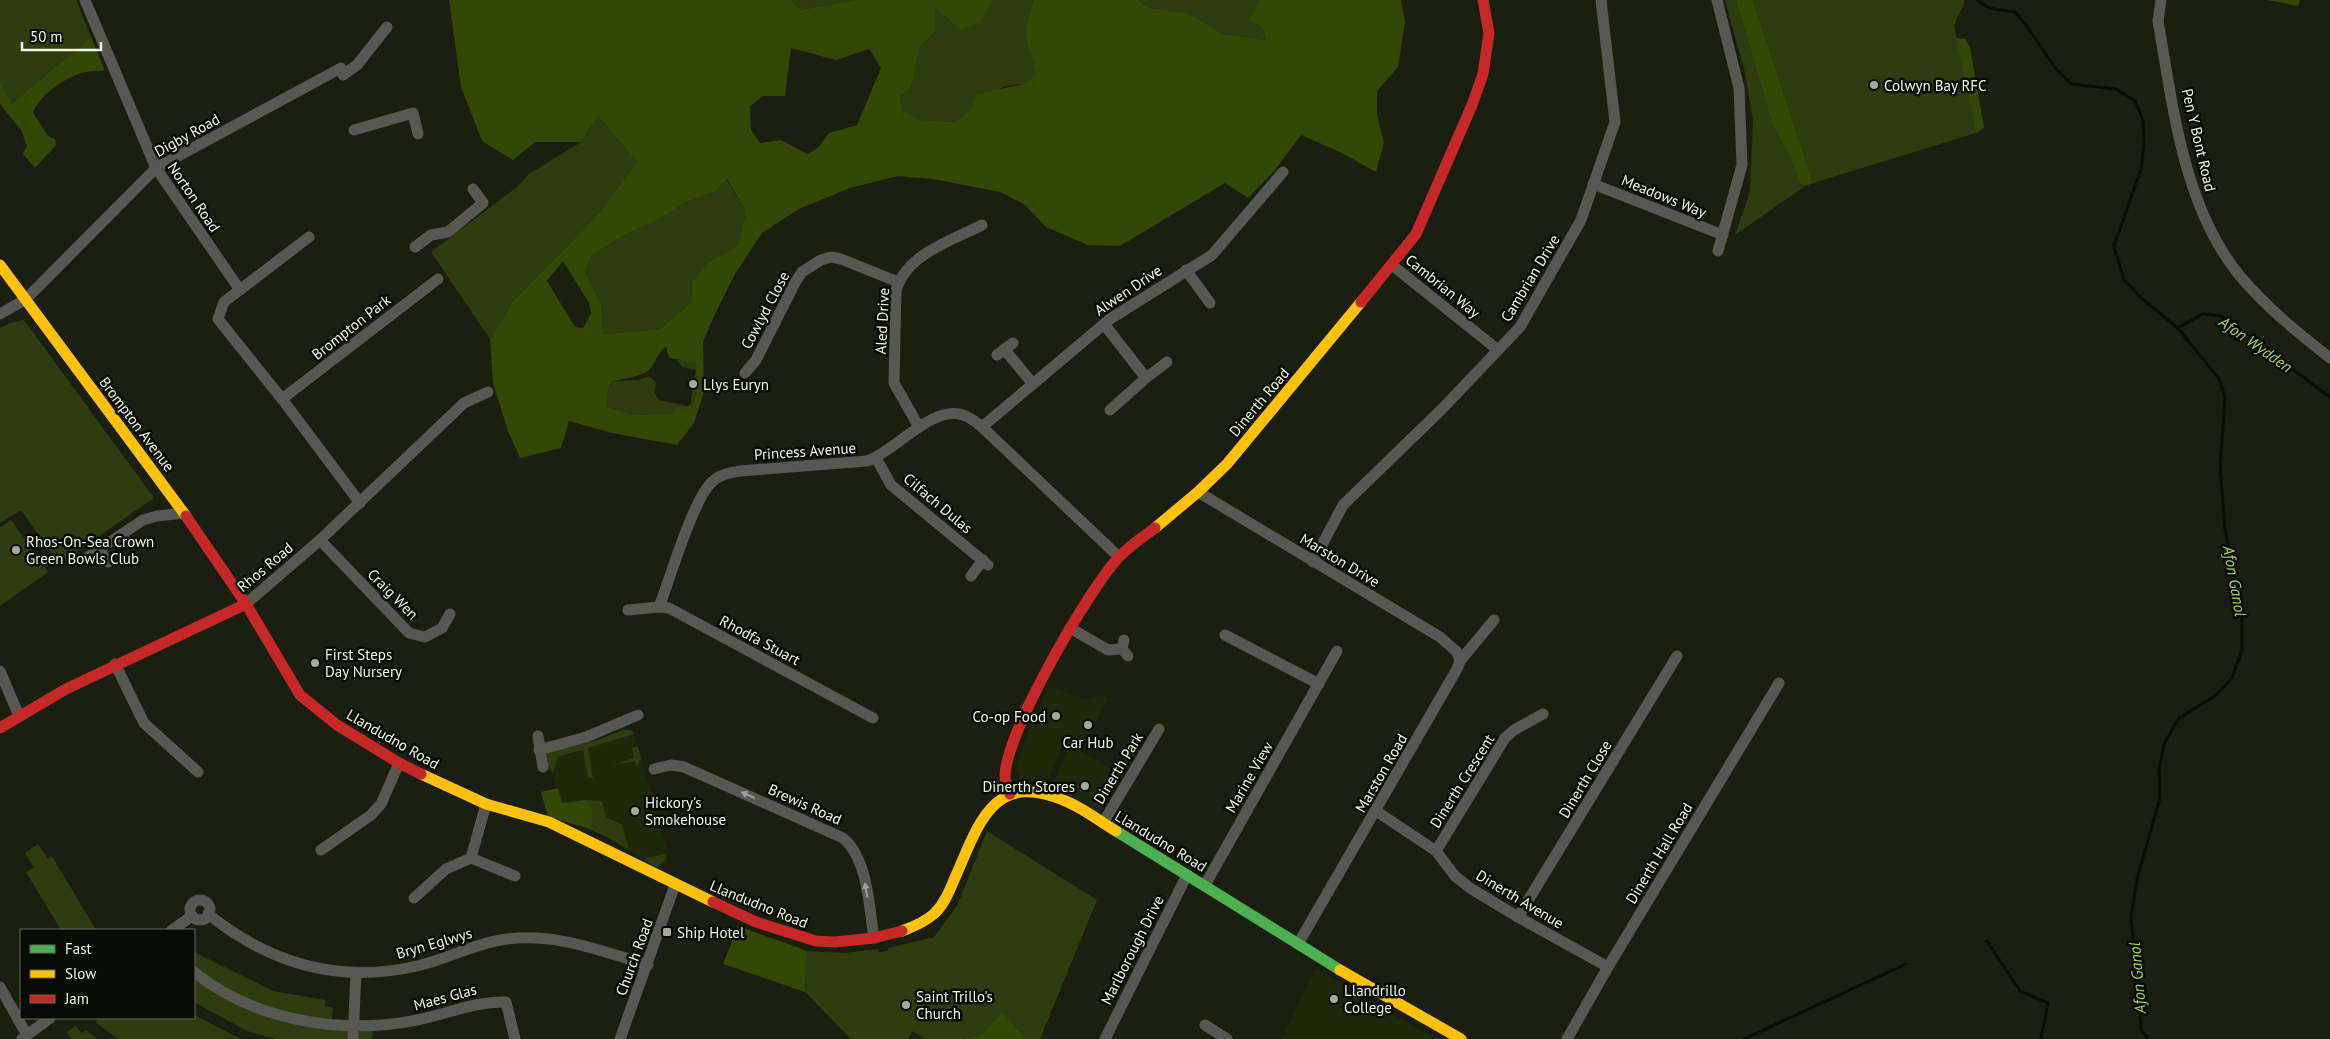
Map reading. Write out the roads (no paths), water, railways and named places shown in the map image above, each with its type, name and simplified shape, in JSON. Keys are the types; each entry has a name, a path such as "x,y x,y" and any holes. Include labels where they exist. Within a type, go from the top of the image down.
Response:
{"main road":[{"name":"Dinerth Road","path":"1010,794 1005,776 1013,742 1042,679 1070,628 1098,583 1120,557 1198,492 1227,464 1416,234 1472,106 1483,74 1489,33 1483,0"},
{"name":"Brompton Avenue","path":"0,265 184,513 246,604"},
{"name":"Rhos Road","path":"0,728 66,689 115,664 246,604"},
{"name":"Llandudno Road","path":"246,604 300,695 336,725 399,764 486,804 549,822 675,885 756,922 816,941 835,942 874,938 903,931 920,923 934,913 952,887 987,811 1010,794 1023,792 1049,794 1064,800 1417,1016 1460,1039"}],"street":[{"name":"Norton Road","path":"85,0 156,168 240,290"},
{"name":"Cambrian Drive","path":"1313,562 1344,505 1442,409 1520,327 1581,220 1615,122 1601,0"},
{"path":"1717,0 1739,88 1742,165 1718,251"},
{"name":"Pen Y Bont Road","path":"2161,0 2158,21 2187,166 2196,199 2206,220 2239,275 2297,333 2330,358"},
{"name":"Digby Road","path":"0,314 26,299 156,168 342,71 357,65 387,27"},
{"path":"354,130 413,113 418,134"},
{"name":"Alwen Drive","path":"982,427 1104,324 1212,255 1283,172"},
{"name":"Meadows Way","path":"1594,184 1723,235"},
{"path":"415,247 431,235 448,232 482,203 473,189"},
{"name":"Aled Drive","path":"919,427 894,383 896,291 898,282 913,262 982,225"},
{"path":"309,237 224,302 218,319 282,399 360,502"},
{"name":"Cowlyd Close","path":"745,373 759,362 796,281 811,265 831,257 898,282"},
{"name":"Cambrian Way","path":"1392,265 1498,350"},
{"path":"1186,270 1210,303"},
{"name":"Brompton Park","path":"282,399 438,279"},
{"path":"1104,324 1146,378"},
{"path":"1005,349 1033,384"},
{"path":"1110,410 1167,362"},
{"name":"Rhos Road","path":"246,604 320,540 464,403 488,392"},
{"name":"Princess Avenue","path":"659,607 700,499 713,480 722,474 740,471 855,463 876,458 938,415 950,413 961,414 982,427 1120,557"},
{"name":"Cilfach Dulas","path":"876,458 891,485 986,562 971,576"},
{"name":"Marston Drive","path":"1198,492 1440,637 1457,652 1460,661"},
{"path":"86,558 149,517 184,513"},
{"name":"Craig Wen","path":"320,540 409,632 425,637 442,628 450,614"},
{"path":"99,550 108,562"},
{"name":"Rhodfa Stuart","path":"628,610 669,608 873,718"},
{"name":"Marston Road","path":"1298,944 1376,811 1460,661 1494,620"},
{"path":"1070,628 1108,650 1125,648"},
{"path":"1225,635 1319,684"},
{"name":"Marine View","path":"1205,885 1337,651"},
{"name":"Dinerth Close","path":"1518,918 1677,656"},
{"path":"115,664 144,723 198,772"},
{"path":"0,670 18,716"},
{"name":"Dinerth Hall Road","path":"1567,1039 1608,967 1779,684"},
{"name":"Dinerth Crescent","path":"1436,851 1505,738 1514,730 1543,714"},
{"path":"539,750 586,737 638,715"},
{"name":"Dinerth Park","path":"1102,823 1159,729"},
{"path":"538,736 542,767"},
{"path":"321,850 371,815 381,804 399,764"},
{"name":"Brewis Road","path":"654,769 671,765 684,766 843,838 855,850 861,862 874,938"},
{"path":"471,858 486,804"},
{"name":"Dinerth Avenue","path":"1376,811 1436,851 1455,876 1470,888 1518,918 1608,967"},
{"path":"414,898 446,869 471,858 515,876"},
{"name":"Marlborough Drive","path":"1110,1037 1187,875"},
{"name":"Church Road","path":"620,1039 675,885"},
{"path":"199,900 208,905 208,914 199,919 192,916 191,906 199,900"},
{"name":"Bryn Eglwys","path":"208,914 267,953 311,968 356,972 394,970 418,966 469,948 507,939 537,938 568,940 648,965"},
{"path":"173,929 192,916"},
{"path":"353,1039 356,972"},
{"path":"195,973 230,994 262,1009 295,1019 354,1026"},
{"path":"0,987 25,1037 49,1019"},
{"name":"Maes Glas","path":"354,1026 373,1027 432,1017 486,1001 506,1002 515,1039"},
{"path":"1205,1026 1225,1039"}],"waterway":[{"name":"Afon Ganol","path":"1978,0 1990,8 2015,12 2056,69 2071,84 2116,89 2135,101 2143,120 2144,144 2141,169 2114,246 2124,280 2141,298 2178,328 2219,379 2225,397 2220,467 2225,529 2242,611 2242,650 2232,678 2215,696 2179,718 2164,744 2159,770 2160,798 2137,879 2131,916 2141,1029 2148,1039"},
{"name":"Afon Wydden","path":"2178,328 2202,314 2221,316 2330,397"},
{"path":"1987,941 2020,991 2048,1003 2041,1038 2043,1039"},
{"path":"1744,1039 1906,964"}],"place":[{"name":"Colwyn Bay RFC","path":"1874,85"},
{"name":"Llys Euryn","path":"693,384"},
{"name":"Rhos-On-Sea Crown Green Bowls Club","path":"16,550"},
{"name":"First Steps Day Nursery","path":"315,663"},
{"name":"Co-op Food","path":"1056,716"},
{"name":"Car Hub","path":"1088,725"},
{"name":"Dinerth Stores","path":"1085,786"},
{"name":"Hickory's Smokehouse","path":"635,811"},
{"name":"Ship Hotel","path":"667,932"},
{"name":"Llandrillo College","path":"1334,999"},
{"name":"Saint Trillo's Church","path":"906,1005"}]}
